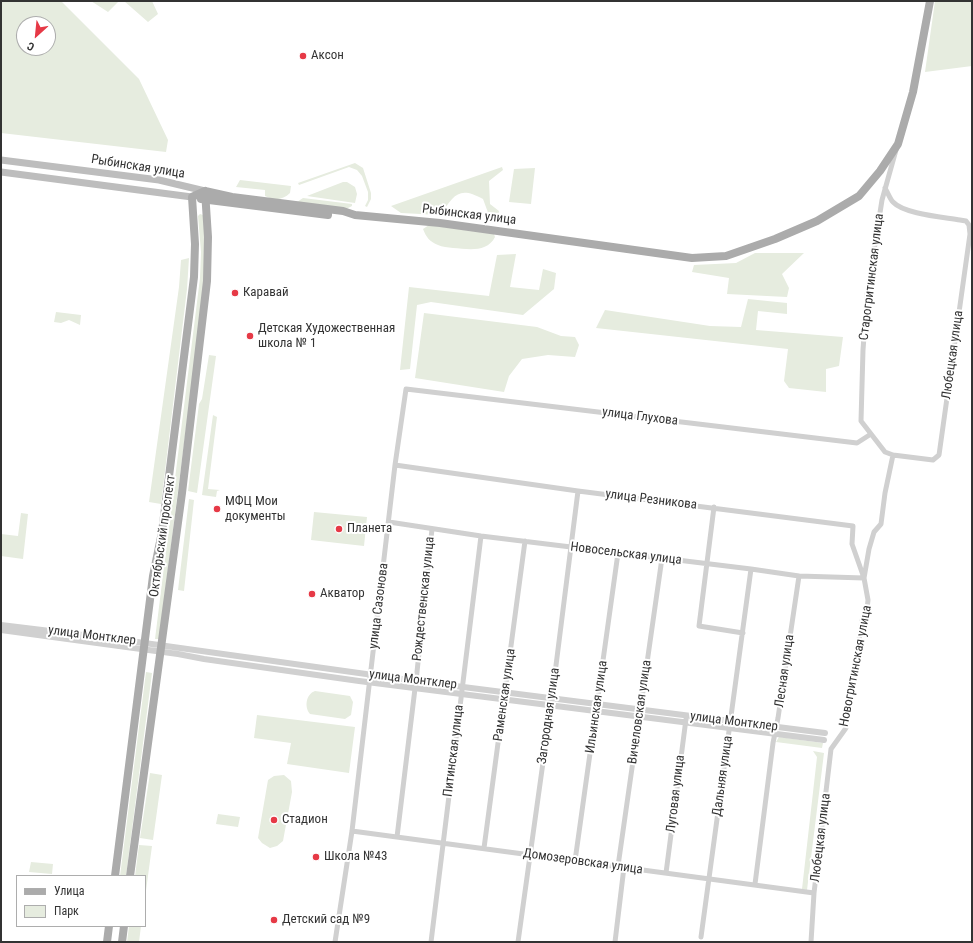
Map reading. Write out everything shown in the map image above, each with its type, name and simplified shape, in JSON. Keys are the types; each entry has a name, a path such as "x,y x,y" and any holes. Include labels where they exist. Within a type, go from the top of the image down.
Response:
{"main road":[{"name":"Рыбинская улица","path":"1,160 159,180 205,195 343,211 355,215 440,223 692,258 726,256 775,239 817,221 859,196 880,171 898,144 913,92 930,1"},
{"path":"1,172 192,197 205,195"},
{"name":"Октябрьский проспект","path":"130,875 182,493 207,281 208,244 205,195"},
{"name":"Октябрьский проспект","path":"115,875 153,576 162,532 194,277 194,221 192,197"},
{"path":"107,942 109,927"},
{"path":"122,942 124,927"}],"street":[{"name":"Старогритинская улица","path":"885,452 861,421 862,350 867,295 882,200 898,144"},
{"name":"Любецкая улица","path":"885,452 933,460 939,455 970,234 969,225 966,221 907,211 892,202 886,188"},
{"name":"улица Глухова","path":"406,389 856,443 871,434"},
{"name":"улица Сазонова","path":"335,942 352,831 395,465 406,389"},
{"name":"Новогритинская улица","path":"839,736 846,728 862,620 866,618 868,600 864,578 869,549 874,532 881,524 893,454"},
{"name":"улица Резникова","path":"395,465 578,491 714,507 853,526 852,544 864,578"},
{"name":"Загородная улица","path":"518,942 578,491"},
{"path":"714,507 699,626 743,633"},
{"name":"Новосельская улица","path":"389,522 481,536 707,563 799,576 864,578"},
{"name":"Рождественская улица","path":"397,836 432,529"},
{"name":"Питинская улица","path":"430,942 444,843 481,536"},
{"name":"Раменская улица","path":"484,848 525,541"},
{"name":"Ильинская улица","path":"575,861 618,552"},
{"name":"Вичеловская улица","path":"616,942 621,867 640,713 662,558"},
{"name":"Дальняя улица","path":"702,937 751,569"},
{"name":"Лесная улица","path":"755,884 776,727 799,576"},
{"name":"улица Монтклер","path":"1,625 370,682 462,687 505,692 551,702"},
{"name":"улица Монтклер","path":"1,630 144,646"},
{"name":"улица Монтклер","path":"161,649 371,675 461,694 551,702 640,713 824,740"},
{"name":"Луговая улица","path":"666,873 686,719"},
{"name":"улица Монтклер","path":"730,725 776,727 825,733"},
{"path":"825,733 824,740 831,749"},
{"name":"Любецкая улица","path":"811,942 814,893 831,749 839,736"},
{"name":"Домозеровская улица","path":"352,831 814,893"}],"green space":[{"path":"1,1 61,1 139,79 168,140 166,152 1,133"},
{"path":"91,1 119,1 108,12"},
{"path":"124,1 152,1 158,14 148,22"},
{"path":"935,1 972,1 972,66 925,72"},
{"path":"355,163 363,168 371,193 371,199 367,207 365,206 368,200 368,192 362,176 357,170 349,167 299,185 298,183"},
{"path":"502,167 503,170 489,181 490,204 499,211 498,218 495,220 490,218 483,199 468,193 462,193 453,198 440,215 401,213 391,206"},
{"path":"535,168 531,204 509,202 514,169"},
{"path":"240,180 291,186 290,193 278,199 272,199 265,196 265,190 236,187"},
{"path":"343,182 347,182 355,187 357,194 355,203 307,196"},
{"path":"303,198 352,204 352,206 346,209 297,202"},
{"path":"200,214 203,215 206,249 205,280 159,639 155,639 200,278 201,252 198,216"},
{"path":"429,225 494,234 495,237 487,246 477,249 443,247 431,241 427,237 423,229"},
{"path":"755,253 804,253 782,274 789,288 787,297 727,294 729,278 692,272 694,265 736,263"},
{"path":"516,254 510,287 539,290 543,269 556,273 554,289 523,315 431,302 417,305 410,369 400,370 409,287 489,296 497,255"},
{"path":"189,258 187,289 161,504 149,502 179,287 181,260"},
{"path":"748,299 787,303 787,314 758,311 756,330 843,337 839,366 826,369 826,392 789,388 784,381 788,349 596,328 605,310 710,326 741,327"},
{"path":"56,312 81,315 80,325 69,320 61,323 54,322"},
{"path":"424,313 537,327 561,336 575,337 579,345 575,357 548,355 522,359 509,376 504,392 415,378"},
{"path":"209,355 216,356 197,493 188,491 199,404 202,399"},
{"path":"213,415 217,417 208,489 220,490 217,491 216,497 202,495"},
{"path":"189,499 194,500 184,591 178,590"},
{"name":"Планета","path":"314,512 367,517 364,546 311,540"},
{"path":"21,513 28,514 23,559 1,556 1,534 18,536"},
{"path":"146,672 152,673 126,875 120,875"},
{"path":"315,691 350,696 353,702 351,715 345,719 310,714 307,708 307,701 310,695"},
{"path":"257,715 355,727 349,773 287,764 291,743 254,738"},
{"path":"779,737 823,743 822,748 776,742"},
{"path":"813,751 824,753 807,890 802,889 817,757"},
{"path":"150,773 162,775 153,840 140,838"},
{"name":"Стадион","path":"284,775 291,781 292,792 283,841 277,846 270,848 262,843 258,838 268,780 274,776"},
{"path":"218,814 240,817 238,827 216,824"},
{"path":"139,845 152,846 146,891 146,875 135,875"},
{"path":"31,862 53,864 52,874 29,872"},
{"path":"129,927 141,927 139,942 127,942"}],"place":[{"name":"Аксон","path":"303,56"},
{"name":"Каравай","path":"235,293"},
{"name":"Детская Художественная школа № 1","path":"250,336"},
{"name":"МФЦ Мои документы","path":"217,509"},
{"name":"Планета","path":"339,529"},
{"name":"Акватор","path":"312,594"},
{"name":"Стадион","path":"274,820"},
{"name":"Школа №43","path":"316,857"},
{"name":"Детский сад №9","path":"274,920"}]}
